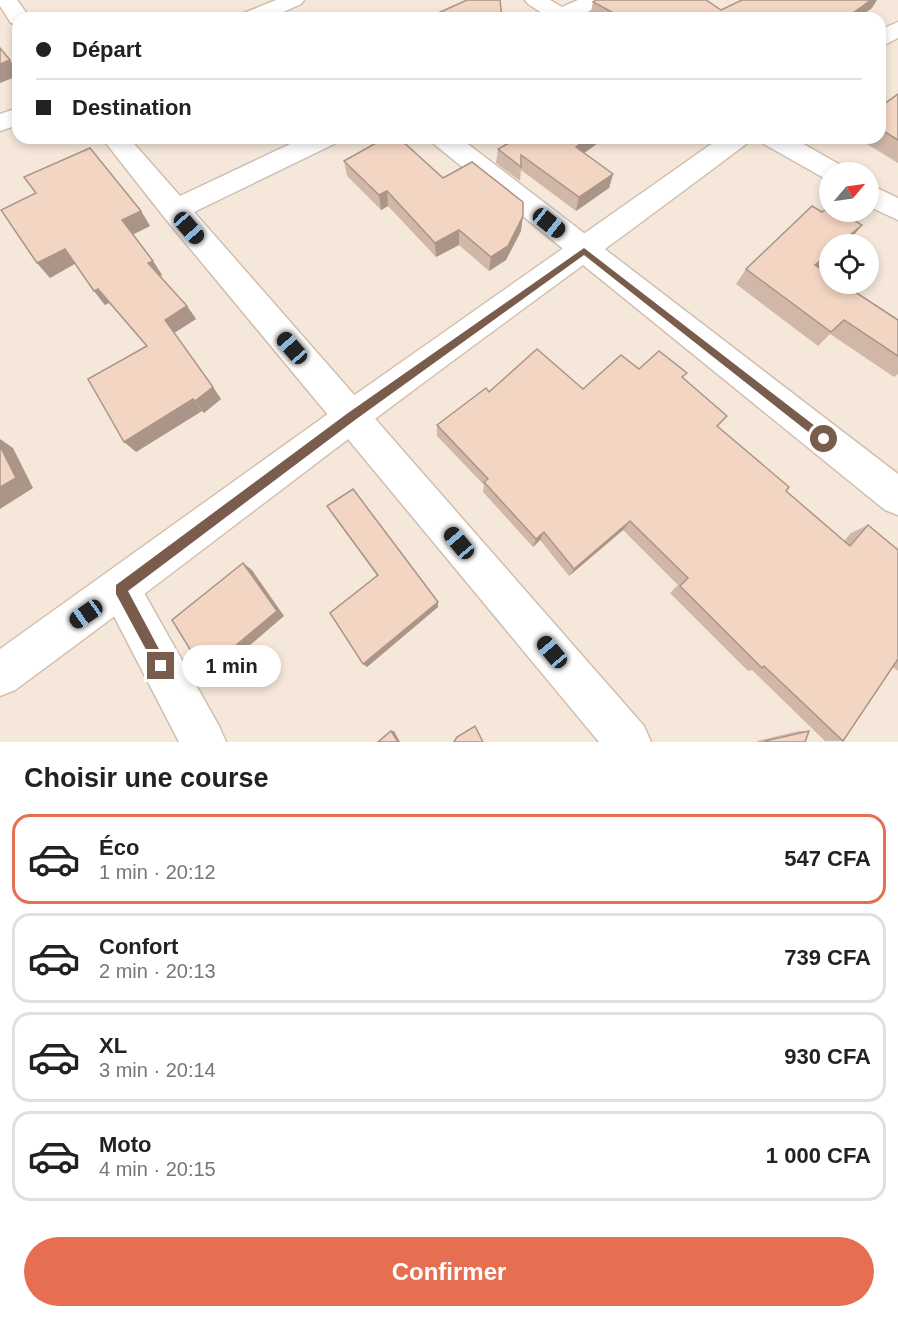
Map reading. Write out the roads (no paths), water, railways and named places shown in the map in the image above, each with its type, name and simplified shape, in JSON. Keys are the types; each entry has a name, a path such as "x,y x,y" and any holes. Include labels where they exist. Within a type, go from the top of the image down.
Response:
{"street":[{"path":"3,0 14,12"},
{"path":"266,12 294,0"},
{"path":"535,0 555,12"},
{"path":"572,12 595,0"},
{"path":"120,144 628,742"},
{"path":"174,210 312,144"},
{"path":"450,144 898,497"},
{"path":"0,675 729,144"},
{"path":"784,144 819,164"},
{"path":"879,199 898,210"},
{"path":"120,589 203,742"}]}
